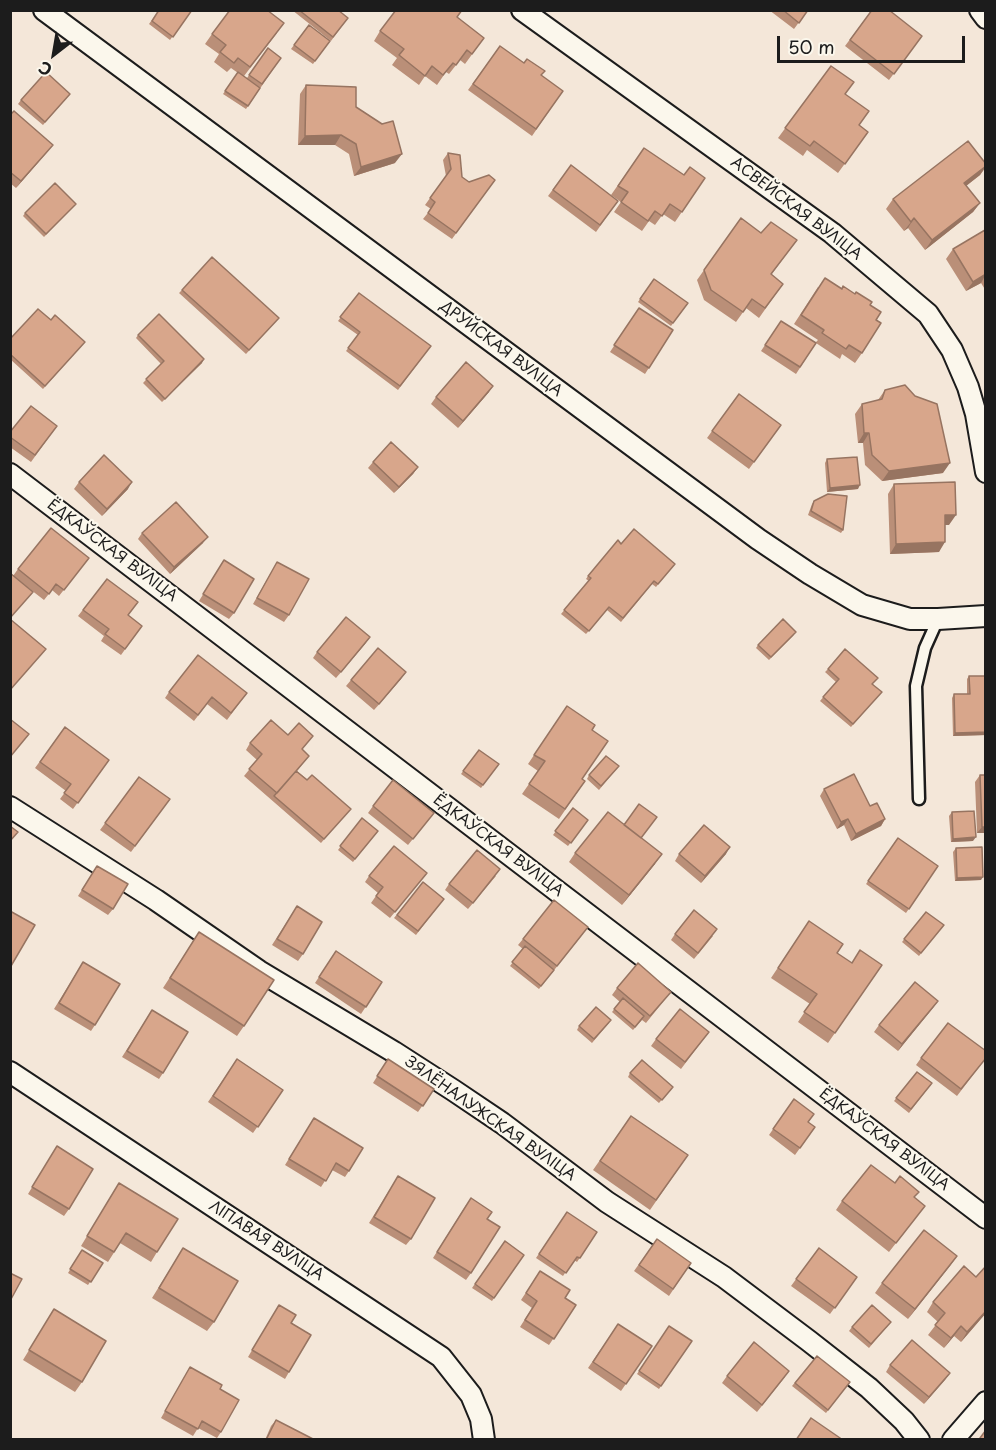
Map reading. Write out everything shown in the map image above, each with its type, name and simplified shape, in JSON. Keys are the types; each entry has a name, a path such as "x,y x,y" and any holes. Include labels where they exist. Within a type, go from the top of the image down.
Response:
{"street":[{"name":"ДРУЙСКАЯ ВУЛІЦА","path":"44,10 721,512 838,592 862,605 910,619 938,620 986,616"},
{"name":"АСВЕЙСКАЯ ВУЛІЦА","path":"522,10 832,233 928,314 952,350 968,387 976,414 986,472"},
{"path":"980,10 986,18"},
{"name":"ЁДКАЎСКАЯ ВУЛІЦА","path":"10,474 986,1218"},
{"name":"ЗЯЛЁНАЛУЖСКАЯ ВУЛІЦА","path":"10,807 156,900 259,971 453,1090 502,1123 607,1202 724,1277 869,1388 904,1421 919,1440"},
{"name":"ЛІПАВАЯ ВУЛІЦА","path":"10,1072 441,1357 471,1395 481,1419 484,1440"},
{"path":"953,1440 986,1401"}],"lane":[{"path":"918,799 916,686 925,648 938,620"}],"building":[{"path":"159,10 192,10 173,37 152,21"},
{"path":"230,10 267,10 284,23 250,67 238,58 234,63 220,52 226,45 212,34"},
{"path":"299,10 338,10 348,18 333,37"},
{"path":"396,10 462,10 457,17 484,38 472,54 467,50 456,65 453,63 443,75 432,66 425,76 399,55 404,49 380,31"},
{"path":"783,10 808,10 799,23"},
{"path":"872,10 889,10 922,36 894,74 850,40"},
{"path":"309,25 330,41 315,61 294,45"},
{"path":"500,46 524,63 527,59 545,71 541,75 563,91 536,129 473,84"},
{"path":"268,48 281,58 262,84 249,75"},
{"path":"831,66 854,82 845,94 869,111 859,125 868,132 845,164 814,141 810,146 785,128"},
{"path":"46,72 70,94 45,122 21,100"},
{"path":"238,72 260,88 248,106 225,91"},
{"path":"306,85 356,87 356,107 382,124 393,121 402,154 361,167 356,144 341,135 305,136"},
{"path":"14,111 53,145 21,181 10,172 10,115"},
{"path":"968,141 986,164 964,183 980,203 932,240 914,218 911,222 893,199"},
{"path":"644,148 684,175 690,167 705,178 682,212 670,204 662,216 655,211 648,221 621,202 628,192 618,186"},
{"path":"448,153 460,155 462,177 469,182 489,175 495,180 456,233 428,213 435,202 430,198 451,169"},
{"path":"571,165 618,201 600,225 553,190"},
{"path":"55,183 76,204 46,234 25,213"},
{"path":"741,218 761,233 771,222 797,240 771,274 783,284 765,308 752,299 743,312 711,290 704,270"},
{"path":"985,230 986,274 973,282 953,249"},
{"path":"212,257 279,318 249,350 182,290"},
{"path":"825,278 842,289 843,286 855,294 856,292 872,302 870,305 881,312 876,320 881,323 862,353 849,345 846,349 822,333 824,330 801,315"},
{"path":"654,279 688,303 673,323 640,299"},
{"path":"359,293 431,346 400,386 348,348 360,332 340,317"},
{"path":"639,308 673,330 649,368 614,345"},
{"path":"38,309 51,320 55,315 85,342 45,386 10,354 10,339"},
{"path":"159,314 204,359 165,399 146,379 164,361 138,335"},
{"path":"781,321 816,343 800,367 765,345"},
{"path":"466,362 493,386 463,421 436,397"},
{"path":"905,385 915,396 937,404 950,463 889,471 872,455 869,433 864,433 862,404 882,399 885,390"},
{"path":"739,394 781,425 754,462 712,431"},
{"path":"31,406 57,426 35,455 10,437 10,432"},
{"path":"391,442 418,467 399,487 373,462"},
{"path":"104,455 132,482 107,509 79,482"},
{"path":"857,457 860,485 830,488 827,459"},
{"path":"955,482 956,515 945,515 945,542 896,544 894,484"},
{"path":"828,494 847,496 843,530 811,511 814,501"},
{"path":"176,502 208,537 174,567 142,533"},
{"path":"51,528 89,558 64,590 56,584 49,594 18,569"},
{"path":"634,529 675,564 658,584 654,581 623,618 609,607 589,631 564,610 591,578 588,576 618,540 621,544"},
{"path":"224,560 254,579 234,613 203,594"},
{"path":"277,562 309,579 289,615 257,598"},
{"path":"10,573 33,592 10,618"},
{"path":"107,579 138,602 128,615 142,626 125,649 105,634 109,629 83,610"},
{"path":"346,617 370,637 341,672 317,652"},
{"path":"10,619 46,649 10,690"},
{"path":"783,619 796,632 771,657 758,645"},
{"path":"378,648 406,672 379,704 351,680"},
{"path":"845,649 878,678 872,684 882,692 853,724 823,697 839,679 828,669"},
{"path":"198,655 247,693 231,713 212,697 198,715 169,692"},
{"path":"969,676 986,676 986,732 955,733 954,694 970,694"},
{"path":"567,706 595,725 592,730 608,741 582,779 585,781 565,809 529,784 545,761 534,755"},
{"path":"10,719 29,734 10,757"},
{"path":"271,720 288,735 299,723 313,736 302,749 309,756 277,793 249,769 262,754 250,743"},
{"path":"65,727 109,760 78,803 64,793 71,784 40,762"},
{"path":"479,750 499,764 483,785 463,771"},
{"path":"606,756 619,766 601,786 589,775"},
{"path":"296,771 307,780 312,775 351,809 324,839 274,796"},
{"path":"854,774 870,806 877,803 885,819 856,834 848,819 841,822 824,789"},
{"path":"980,775 986,775 986,827 982,827"},
{"path":"139,777 170,799 135,846 105,823"},
{"path":"393,780 434,813 413,839 373,806"},
{"path":"639,804 657,817 641,838 624,825"},
{"path":"573,808 588,820 571,843 555,831"},
{"path":"974,811 976,837 953,839 952,812"},
{"path":"608,812 662,854 629,895 575,853"},
{"path":"362,818 378,831 355,859 340,846"},
{"path":"704,825 730,847 705,876 679,854"},
{"path":"10,826 18,832 10,841"},
{"path":"898,838 938,866 909,909 868,881"},
{"path":"394,846 427,873 395,912 376,896 383,887 369,876"},
{"path":"982,847 983,877 957,878 956,848"},
{"path":"477,850 500,869 473,903 449,884"},
{"path":"97,866 128,884 113,909 82,890"},
{"path":"423,882 444,899 418,931 397,915"},
{"path":"554,900 588,927 557,966 523,939"},
{"path":"297,906 322,922 303,954 277,939"},
{"path":"694,910 717,929 698,953 675,934"},
{"path":"10,911 35,925 11,966 10,966"},
{"path":"926,912 944,925 921,953 904,939"},
{"path":"809,921 843,944 837,953 852,963 860,950 882,965 835,1033 804,1012 817,994 778,968"},
{"path":"199,932 274,980 244,1026 170,978"},
{"path":"525,946 554,970 541,986 512,962"},
{"path":"336,951 382,982 366,1007 319,977"},
{"path":"83,962 120,984 95,1025 59,1003"},
{"path":"638,963 671,992 650,1016 617,988"},
{"path":"915,982 938,1001 902,1044 879,1025"},
{"path":"623,998 644,1016 635,1027 614,1009"},
{"path":"596,1007 611,1020 594,1039 579,1026"},
{"path":"680,1009 709,1032 685,1062 656,1039"},
{"path":"152,1010 188,1032 163,1073 127,1051"},
{"path":"948,1023 986,1051 986,1058 961,1089 921,1058"},
{"path":"237,1059 283,1090 258,1127 213,1096"},
{"path":"388,1059 434,1089 423,1106 377,1076"},
{"path":"642,1060 673,1087 662,1100 630,1073"},
{"path":"917,1072 932,1083 911,1109 896,1098"},
{"path":"794,1099 814,1114 808,1122 815,1127 800,1148 773,1129"},
{"path":"631,1116 688,1155 656,1200 600,1161"},
{"path":"314,1118 363,1148 349,1171 336,1163 326,1181 289,1159"},
{"path":"57,1146 93,1169 69,1209 32,1187"},
{"path":"871,1165 895,1183 900,1176 919,1192 914,1197 925,1206 896,1243 842,1201"},
{"path":"398,1176 435,1198 411,1239 374,1217"},
{"path":"119,1183 178,1219 157,1252 126,1233 114,1252 87,1236"},
{"path":"471,1198 492,1212 487,1219 500,1227 471,1273 437,1252"},
{"path":"567,1212 597,1232 580,1258 577,1257 566,1273 539,1254"},
{"path":"924,1230 957,1256 915,1309 882,1283"},
{"path":"657,1239 691,1263 673,1289 639,1265"},
{"path":"505,1241 524,1255 494,1298 475,1284"},
{"path":"183,1248 238,1281 214,1322 159,1288"},
{"path":"819,1248 857,1277 835,1308 796,1279"},
{"path":"82,1250 103,1263 91,1282 70,1269"},
{"path":"964,1266 976,1277 986,1266 986,1311 967,1332 961,1326 951,1338 935,1325 945,1313 933,1302"},
{"path":"540,1271 570,1290 565,1298 576,1305 554,1339 525,1320 537,1301 526,1293"},
{"path":"10,1273 22,1279 10,1301"},
{"path":"279,1305 296,1315 291,1323 311,1335 289,1372 252,1350"},
{"path":"872,1305 891,1322 871,1344 852,1327"},
{"path":"54,1309 106,1341 82,1382 29,1350"},
{"path":"618,1324 652,1346 626,1384 593,1362"},
{"path":"669,1326 692,1341 661,1386 639,1371"},
{"path":"912,1340 950,1373 929,1397 890,1365"},
{"path":"754,1342 789,1371 762,1405 727,1376"},
{"path":"817,1356 850,1382 828,1410 795,1383"},
{"path":"190,1367 222,1385 220,1389 239,1400 221,1432 202,1421 198,1429 165,1411"},
{"path":"811,1418 843,1440 796,1440"},
{"path":"276,1420 315,1440 266,1440"},
{"path":"986,1430 986,1440 982,1440 980,1438"}]}
